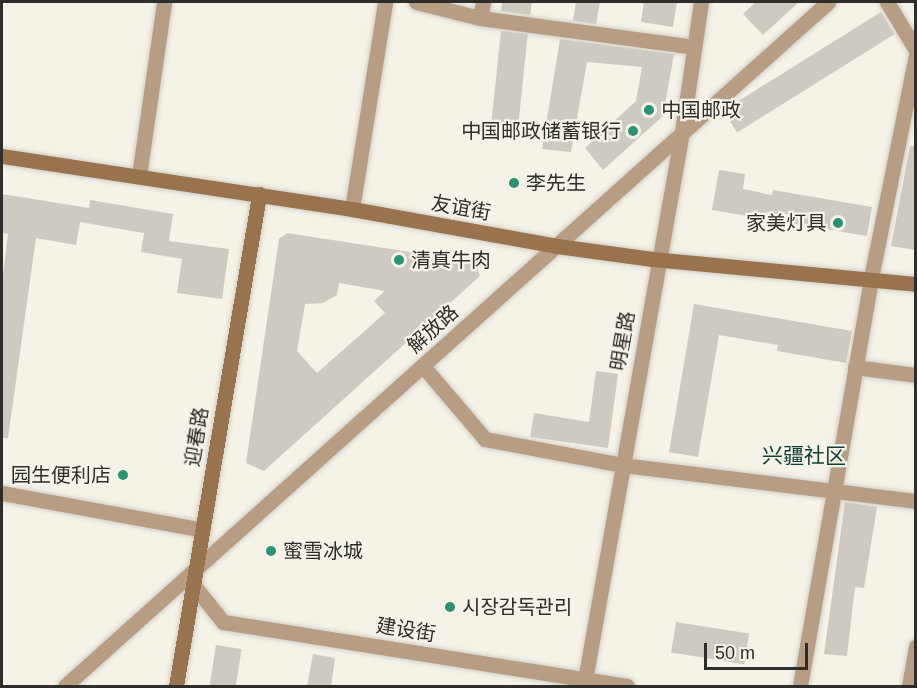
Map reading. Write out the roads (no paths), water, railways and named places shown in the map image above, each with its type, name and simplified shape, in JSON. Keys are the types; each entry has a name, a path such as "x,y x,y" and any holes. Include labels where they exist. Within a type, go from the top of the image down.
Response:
{"street":[{"path":"139,176 164,2"},
{"path":"352,209 385,2"},
{"path":"416,2 480,18 694,47"},
{"path":"480,18 483,2"},
{"name":"明星路","path":"584,683 682,132 701,2"},
{"name":"解放路","path":"65,687 828,2"},
{"path":"887,2 915,50"},
{"path":"800,687 871,278 915,55"},
{"name":"友谊街","path":"2,156 352,209 557,246 658,260 871,278 915,284"},
{"name":"迎春路","path":"176,687 199,565 259,194"},
{"path":"423,366 484,439 623,465 834,489 915,501"},
{"path":"855,367 915,375"},
{"path":"2,493 203,530"},
{"name":"建设街","path":"195,587 224,622 584,683 627,687"},
{"path":"909,687 915,647"}],"place":[{"name":"中国邮政","path":"649,110"},
{"name":"中国邮政储蓄银行","path":"633,131"},
{"name":"李先生","path":"514,183"},
{"name":"家美灯具","path":"838,223"},
{"name":"清真牛肉","path":"399,260"},
{"name":"园生便利店","path":"123,475"},
{"name":"蜜雪冰城","path":"271,551"},
{"name":"시장감독관리","path":"450,607"}],"district":[{"name":"兴疆社区","path":"804,456"}]}
